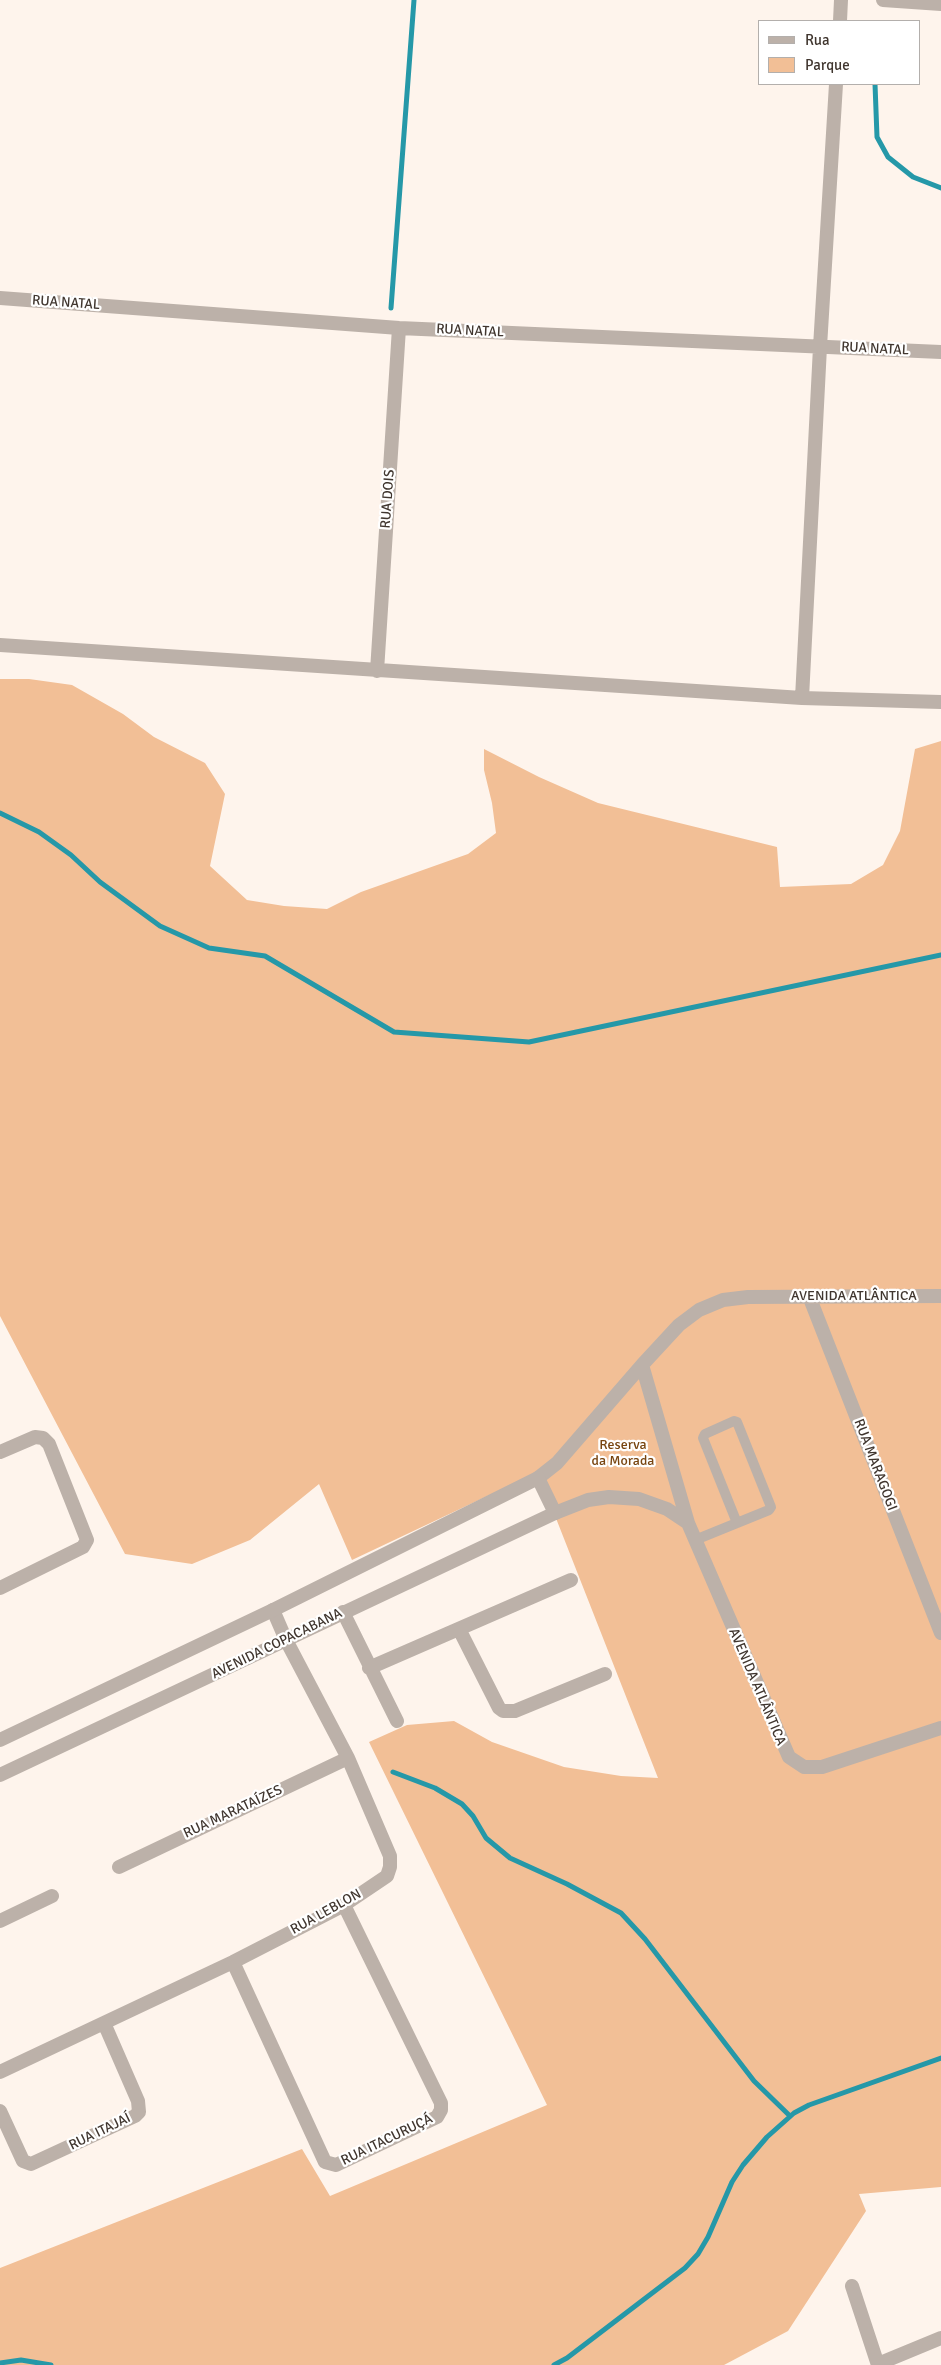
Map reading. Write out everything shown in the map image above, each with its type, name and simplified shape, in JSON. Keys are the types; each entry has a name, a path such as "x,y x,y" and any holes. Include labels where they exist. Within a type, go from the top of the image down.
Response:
{"street":[{"path":"840,20 841,0"},
{"path":"883,0 941,4"},
{"path":"802,698 836,85"},
{"name":"RUA NATAL","path":"0,298 399,328 941,352"},
{"name":"RUA DOIS","path":"377,671 399,328"},
{"path":"0,645 802,698 941,702"},
{"name":"RUA MARAGOGI","path":"809,1296 941,1633"},
{"name":"AVENIDA ATLÂNTICA","path":"538,1478 557,1463 679,1325 699,1310 723,1300 748,1297 941,1296"},
{"name":"AVENIDA ATLÂNTICA","path":"642,1365 688,1523 784,1750 796,1763 804,1767 822,1767 941,1728"},
{"path":"0,1452 34,1437 43,1438 50,1444 88,1540 83,1547 0,1588"},
{"path":"0,1740 273,1610 538,1478 555,1513 588,1500 609,1497 639,1499 667,1509 688,1523"},
{"name":"AVENIDA COPACABANA","path":"0,1774 555,1513"},
{"path":"369,1668 571,1580"},
{"name":"RUA LEBLON","path":"0,2072 233,1962 344,1906 387,1876 390,1867 390,1856 348,1758 286,1640 273,1610"},
{"path":"343,1612 369,1668 397,1721"},
{"path":"458,1629 499,1708 503,1711 515,1711 605,1674"},
{"name":"RUA MARATAÍZES","path":"119,1867 348,1758"},
{"path":"0,1921 52,1896"},
{"name":"RUA ITACURUÇÁ","path":"233,1962 325,2162 336,2165 437,2117 441,2110 441,2103 344,1906"},
{"name":"RUA ITAJAÍ","path":"0,2111 23,2161 31,2164 135,2116 139,2112 138,2101 104,2023"},
{"path":"852,2286 878,2364 941,2338"}],"lane":[{"path":"695,1540 737,1523 769,1510 771,1507 734,1421 705,1434 703,1438 737,1523"}],"green space":[{"name":"Reserva da Morada","path":"0,679 29,679 72,685 123,714 154,737 205,763 225,794 210,866 247,900 284,906 327,909 361,892 468,854 496,833 492,803 484,770 484,749 539,777 598,803 777,847 780,887 851,884 883,865 900,831 915,749 941,741 941,2187 859,2194 866,2211 788,2331 724,2365 0,2365 0,2268 302,2149 330,2196 547,2105 369,1742 407,1725 454,1721 492,1742 564,1767 621,1776 658,1778 539,1475 515,1483 352,1560 319,1484 250,1540 192,1564 125,1554 0,1316"}],"waterway":[{"path":"391,308 414,0"},
{"path":"875,85 877,137 888,157 913,177 941,188"},
{"path":"0,813 39,832 71,855 100,882 160,926 209,948 265,956 394,1032 529,1042 941,955"},
{"path":"393,1772 435,1788 462,1804 473,1816 486,1838 510,1858 567,1884 621,1913 645,1939 754,2081 790,2116"},
{"path":"554,2365 567,2358 685,2268 698,2254 708,2237 732,2182 743,2165 767,2137 794,2113 809,2105 941,2058"},
{"path":"0,2363 21,2360 51,2365"}]}
